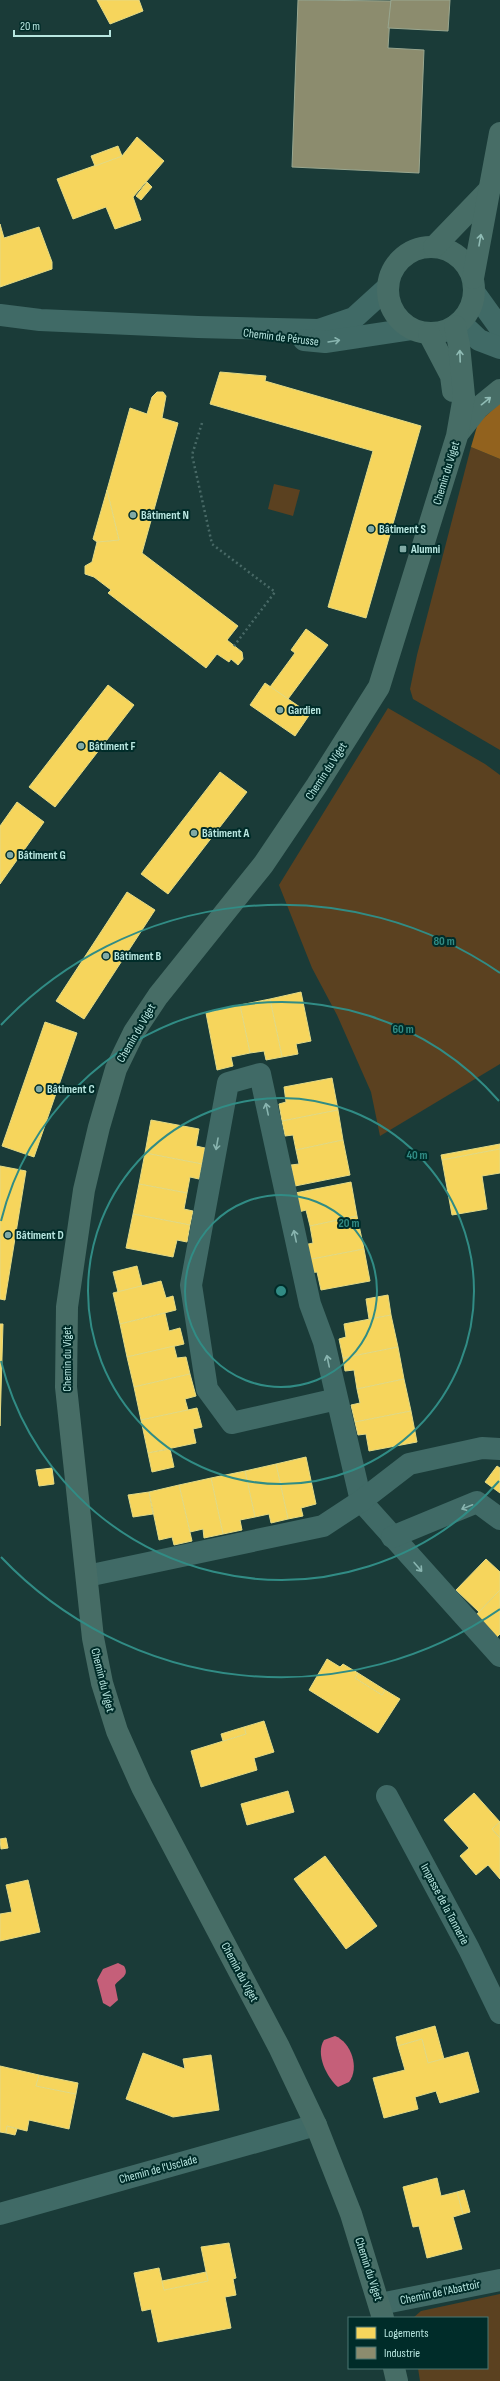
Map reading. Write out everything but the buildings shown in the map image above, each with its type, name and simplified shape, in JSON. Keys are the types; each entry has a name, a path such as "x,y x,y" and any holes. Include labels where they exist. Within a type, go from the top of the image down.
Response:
{"street":[{"path":"420,332 442,332 457,324 472,303 489,190 500,134"},
{"path":"434,247 489,190"},
{"path":"457,436 452,376 420,332 396,316 391,308 387,288 391,274 397,263 408,253 420,248 434,247 447,250 458,256 467,266 474,285 500,328"},
{"name":"Chemin de Pérusse","path":"0,315 40,320 198,327 319,330 354,318 387,288"},
{"path":"457,324 479,340 500,348"},
{"path":"457,324 464,396 457,436"},
{"name":"Chemin de Pérusse","path":"198,327 325,342 420,332"},
{"path":"457,436 478,408 500,390"},
{"name":"Chemin du Viget","path":"382,2311 351,2214 316,2125 279,2047 142,1787 117,1731 102,1683 92,1638 87,1576 66,1387 67,1307 84,1190 99,1127 116,1069 134,1032 158,996 263,865 317,785 379,687 457,436"},
{"path":"337,1399 232,1424 207,1388 191,1285 228,1083 260,1074 310,1304 324,1342 361,1501 500,1656"},
{"path":"87,1576 323,1526 361,1501 408,1464 482,1448 500,1449"},
{"path":"392,1537 477,1502 500,1519"},
{"name":"Impasse de la Tannerie","path":"387,1796 500,2013"},
{"name":"Chemin de l'Usclade","path":"0,2214 316,2125"},
{"name":"Chemin de l'Abattoir","path":"382,2311 500,2280"},
{"path":"394,2369 397,2381"}],"path":[{"path":"202,423 192,455 212,544 274,592 234,646"}],"shaded area":[{"path":"500,403 500,459 471,447 478,423"},
{"path":"471,447 500,459 500,750 413,699 410,689 417,655"},
{"path":"274,484 300,490 293,516 268,509"},
{"path":"388,708 485,764 500,775 500,1064 380,1136 371,1092 337,1015 312,968 279,885"},
{"path":"118,1963 124,1966 126,1972 124,1977 115,1985 118,2000 110,2007 103,2003 97,1980 103,1969"},
{"path":"335,2036 341,2039 345,2044 354,2063 354,2070 349,2082 338,2087 326,2072 321,2052 324,2040"},
{"path":"500,2294 500,2381 420,2381 418,2369 488,2369 488,2317 414,2317 421,2311"}],"place":[{"name":"Bâtiment N","path":"133,515"},
{"name":"Bâtiment S","path":"371,529"},
{"name":"Alumni","path":"403,549"},
{"name":"Gardien","path":"280,710"},
{"name":"Bâtiment F","path":"81,746"},
{"name":"Bâtiment A","path":"194,833"},
{"name":"Bâtiment G","path":"10,855"},
{"name":"Bâtiment B","path":"106,956"},
{"name":"Bâtiment C","path":"39,1089"},
{"name":"Bâtiment D","path":"8,1235"}]}
